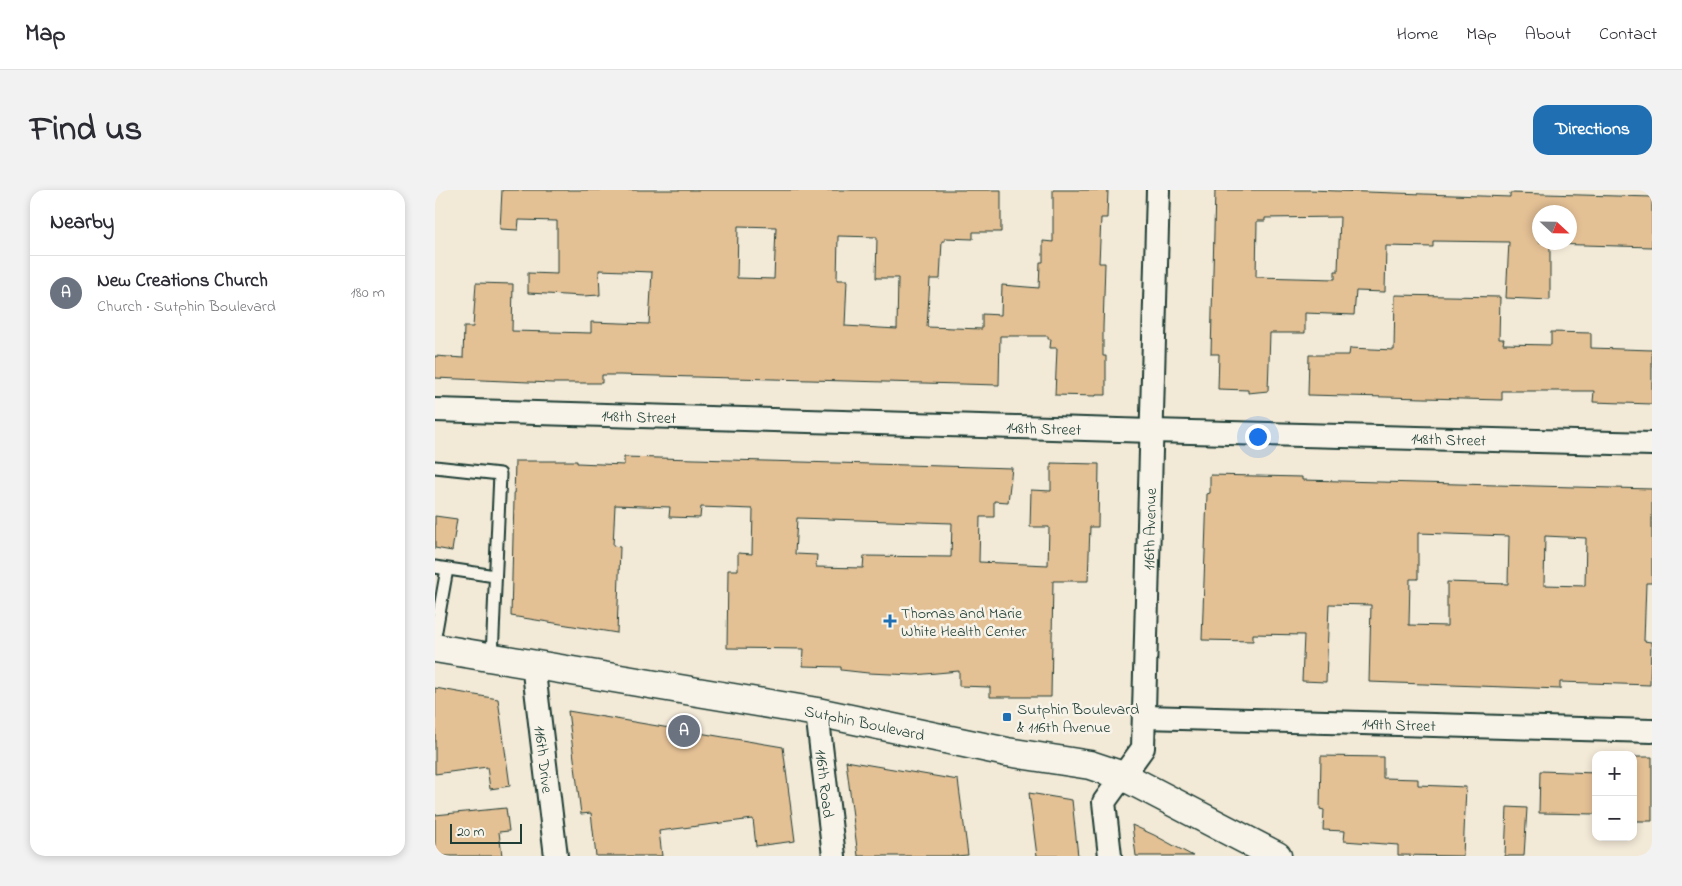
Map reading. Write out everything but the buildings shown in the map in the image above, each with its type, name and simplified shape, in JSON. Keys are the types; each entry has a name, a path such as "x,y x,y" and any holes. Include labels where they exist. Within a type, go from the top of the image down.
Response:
{"main road":[{"name":"Sutphin Boulevard","path":"435,648 817,712 1007,752 1090,765 1123,776 1277,856"}],"street":[{"name":"116th Avenue","path":"1110,856 1104,802 1143,748 1158,190"},
{"name":"148th Street","path":"435,410 1652,444"},
{"name":"116th Drive","path":"533,664 556,856"},
{"name":"116th Road","path":"817,712 834,856"},
{"name":"149th Street","path":"1145,717 1652,731"}],"lane":[{"path":"435,467 500,474 492,657"},
{"path":"435,567 495,576"},
{"path":"435,636 447,569"}],"place":[{"name":"Thomas and Marie White Health Center","path":"890,621"},
{"name":"Sutphin Boulevard & 116th Avenue","path":"1007,717"},
{"name":"New Creations Church","path":"684,731"}]}
